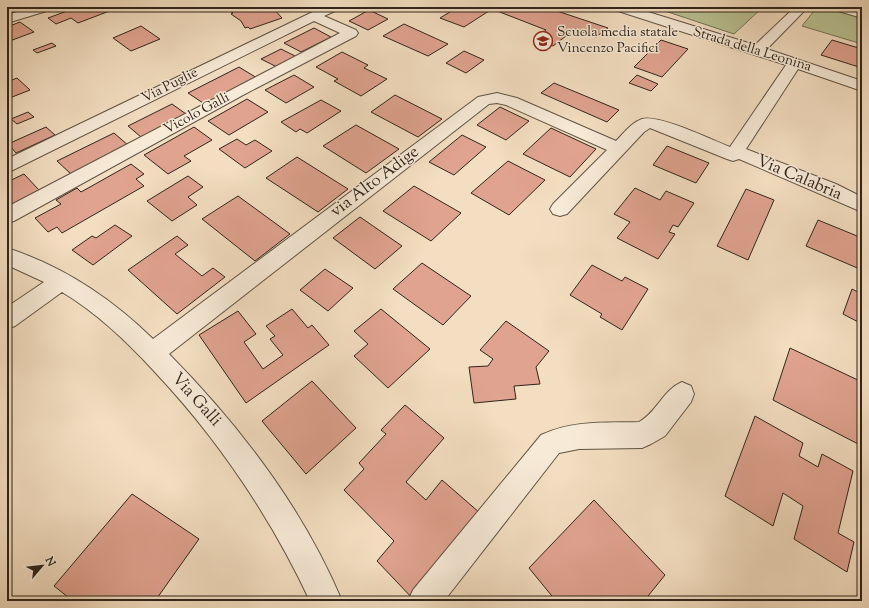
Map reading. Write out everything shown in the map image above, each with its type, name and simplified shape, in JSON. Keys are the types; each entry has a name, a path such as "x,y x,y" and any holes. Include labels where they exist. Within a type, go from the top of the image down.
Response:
{"street":[{"path":"7,19 46,7"},
{"name":"Via Puglie","path":"7,166 141,101 247,47 332,7"},
{"name":"Strada della Leonina","path":"619,7 702,34 758,50 862,86"},
{"path":"758,50 802,7"},
{"path":"839,7 862,14"},
{"name":"Vicolo Galli","path":"7,216 351,33 314,16"},
{"name":"Via Calabria","path":"795,63 734,153 829,189 862,205"},
{"name":"via Alto Adige","path":"152,353 484,100 497,98 511,101 618,148"},
{"path":"560,209 618,148 640,126 644,124 651,123 734,153"},
{"name":"Via Galli","path":"7,256 62,281 90,298 111,315 180,380 218,424 253,471 285,524 326,601"},
{"path":"7,319 62,281"},
{"path":"424,601 550,444 558,440 579,436 642,435 656,427 682,394"}],"green space":[{"path":"653,7 763,7 734,34"},
{"path":"817,7 827,7 862,17 862,44 802,26"}],"building":[{"path":"37,7 17,14 7,8"},
{"path":"78,7 120,7 78,23 71,18 56,24 48,18"},
{"path":"222,7 272,7 282,18 250,29 248,27 245,28 241,21 231,14 233,13"},
{"path":"458,7 545,7 608,28 596,37 575,29 553,46 534,39 546,30 492,9 464,27 440,18"},
{"path":"369,10 388,19 368,30 349,21"},
{"path":"20,22 34,32 7,42 7,27"},
{"path":"404,24 448,44 428,56 383,36"},
{"path":"141,26 160,39 131,51 113,38"},
{"path":"314,28 331,37 301,52 284,43"},
{"path":"661,40 688,49 662,77 634,67"},
{"path":"832,40 862,49 862,68 821,55"},
{"path":"52,43 56,46 37,53 33,50"},
{"path":"281,49 297,57 277,67 261,59"},
{"path":"464,51 484,60 466,73 446,63"},
{"path":"342,52 368,65 364,68 387,79 361,96 334,81 338,79 316,67"},
{"path":"239,67 257,78 206,105 188,93"},
{"path":"294,75 314,87 286,103 265,90"},
{"path":"637,75 658,84 651,91 629,83"},
{"path":"17,78 30,90 7,99 7,82"},
{"path":"554,83 619,110 607,122 541,93"},
{"path":"395,95 442,119 418,137 371,112"},
{"path":"247,99 268,112 229,135 208,121"},
{"path":"321,100 341,111 307,133 300,129 296,132 281,122"},
{"path":"172,104 186,114 141,137 128,126"},
{"path":"500,107 529,121 506,140 477,125"},
{"path":"28,112 34,117 17,124 11,119"},
{"path":"356,125 399,149 366,173 323,146"},
{"path":"46,127 55,135 16,153 8,144"},
{"path":"194,127 212,140 184,156 191,161 168,174 144,155"},
{"path":"551,128 596,149 570,177 523,154"},
{"path":"114,133 129,146 72,175 57,161"},
{"path":"462,135 486,147 454,175 429,162"},
{"path":"237,139 246,145 255,140 272,151 245,168 219,149"},
{"path":"667,146 709,163 696,183 653,165"},
{"path":"297,157 348,189 318,212 266,178"},
{"path":"508,161 545,180 509,215 471,193"},
{"path":"131,164 144,174 136,179 144,186 62,233 57,227 48,232 35,218 61,204 56,200 77,188 81,192"},
{"path":"24,174 39,190 7,207 7,182"},
{"path":"188,176 203,187 188,197 197,205 172,221 147,201"},
{"path":"414,186 461,213 431,241 383,211"},
{"path":"635,188 660,200 666,191 694,203 678,227 673,225 669,232 675,234 658,259 617,238 630,222 614,214"},
{"path":"746,189 774,200 748,260 717,246"},
{"path":"238,196 290,234 255,261 202,219"},
{"path":"360,217 402,246 375,269 333,238"},
{"path":"818,220 862,238 862,270 806,246"},
{"path":"115,225 132,236 93,265 72,250 92,236 96,238"},
{"path":"177,236 188,245 175,254 202,276 213,268 225,277 177,314 128,270"},
{"path":"422,263 471,296 443,325 393,289"},
{"path":"592,265 622,281 625,277 648,289 622,330 600,317 602,314 570,295"},
{"path":"325,269 353,288 328,311 300,290"},
{"path":"852,289 862,294 862,324 843,314"},
{"path":"292,309 308,328 312,325 329,345 246,403 199,335 238,311 256,334 244,342 263,369 283,355 270,339 275,336 266,326"},
{"path":"381,309 430,349 388,388 354,356 368,344 354,331"},
{"path":"506,321 549,351 536,367 540,384 514,386 516,399 474,403 469,367 488,366 493,359 480,350"},
{"path":"790,348 862,382 862,446 773,400"},
{"path":"312,381 356,428 306,474 262,421"},
{"path":"405,405 444,438 406,482 426,500 442,480 480,513 414,600 377,561 394,541 344,490 364,469 359,463 386,434 381,430"},
{"path":"755,416 803,443 799,456 818,467 822,454 853,471 838,533 854,542 847,572 794,539 803,506 783,493 773,526 725,496"},
{"path":"132,494 199,539 155,601 73,601 54,586"},
{"path":"594,500 665,575 644,601 556,601 529,568"}],"place":[{"name":"Scuola media statale Vincenzo Pacifici","path":"543,41"}]}
